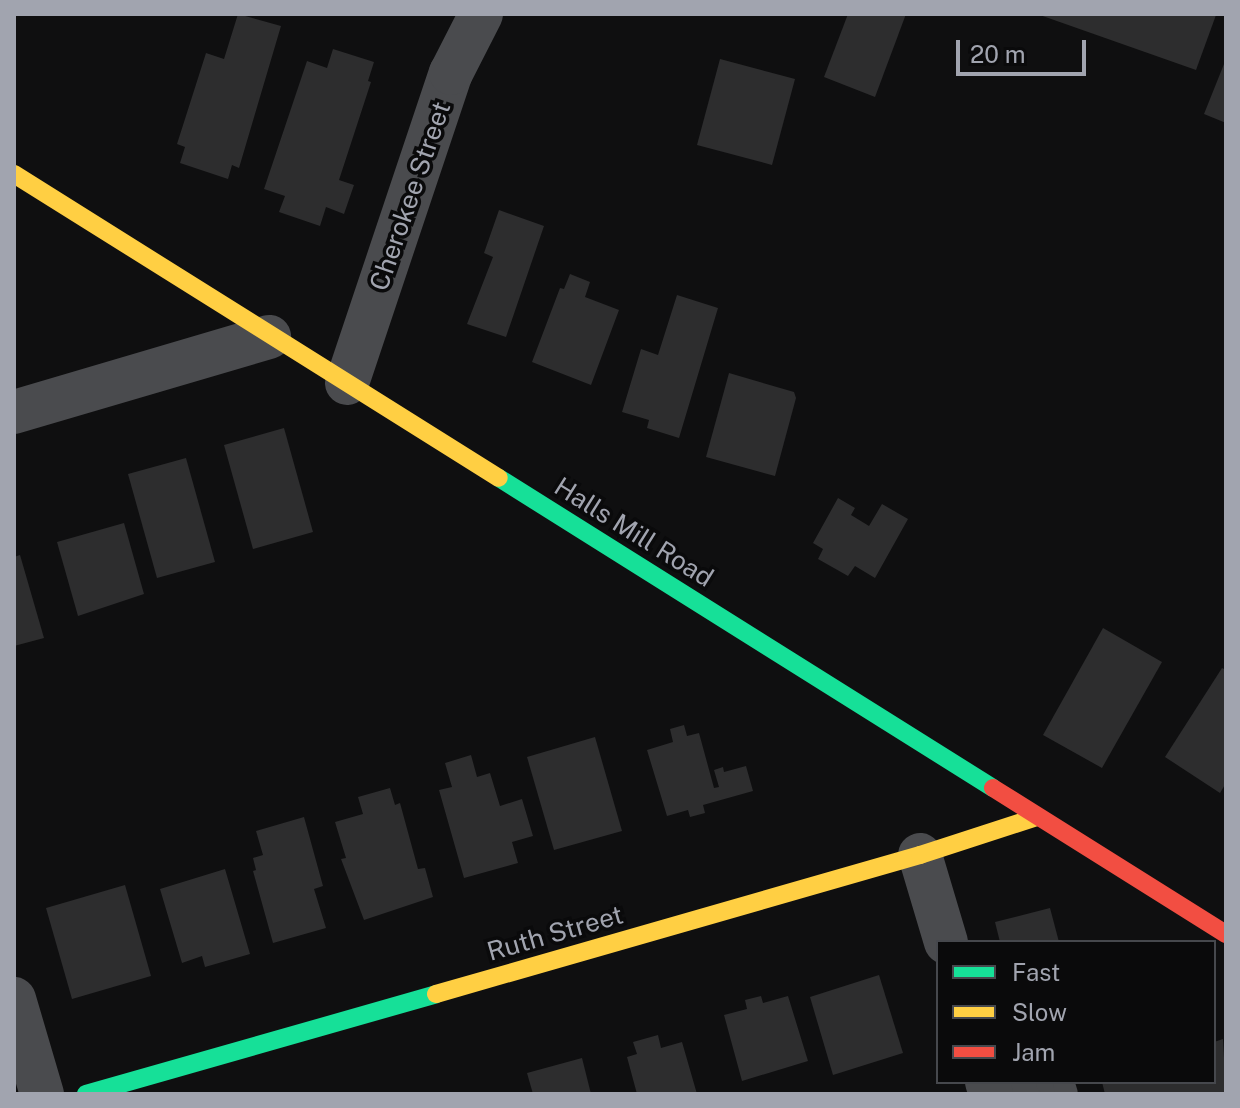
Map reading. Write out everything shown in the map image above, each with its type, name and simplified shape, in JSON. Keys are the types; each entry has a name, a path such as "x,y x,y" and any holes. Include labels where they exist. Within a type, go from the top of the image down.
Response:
{"street":[{"name":"Cherokee Street","path":"347,383 451,73 481,14"},
{"name":"Halls Mill Road","path":"14,174 269,337 1226,934"},
{"path":"14,412 269,337"},
{"name":"Ruth Street","path":"86,1094 920,855 1037,817"},
{"path":"920,855 945,940"},
{"path":"14,999 42,1094"}],"lane":[{"path":"1000,1094 1043,1084"}],"building":[{"path":"238,14 281,26 239,168 232,165 228,179 180,163 185,147 177,144 206,53 224,59"},
{"path":"848,14 906,14 875,97 824,77"},
{"path":"1037,14 1213,14 1216,15 1196,70"},
{"path":"333,49 374,62 368,81 371,82 339,180 354,185 344,214 326,207 320,226 279,212 285,196 264,189 307,61 327,68"},
{"path":"720,59 795,79 772,165 697,145"},
{"path":"1226,59 1226,123 1204,114"},
{"path":"499,210 544,226 506,337 467,324 493,257 484,253"},
{"path":"570,274 590,282 585,297 619,310 591,385 532,362 560,288 564,289"},
{"path":"677,295 718,308 679,438 647,428 649,420 622,412 641,349 658,355"},
{"path":"729,373 794,392 796,398 775,476 706,457"},
{"path":"284,428 313,532 253,549 224,445"},
{"path":"186,458 215,562 157,578 128,474"},
{"path":"838,498 855,508 851,515 869,526 882,504 908,519 875,578 855,566 848,576 818,559 823,549 813,543"},
{"path":"124,523 144,594 78,616 57,542"},
{"path":"20,555 44,638 14,646 14,557"},
{"path":"1103,628 1162,662 1102,768 1043,735"},
{"path":"1222,668 1226,670 1226,783 1220,793 1165,757"},
{"path":"684,725 687,736 699,733 714,788 719,787 714,770 723,767 724,772 746,766 753,791 703,805 705,813 690,817 688,810 667,816 647,750 673,742 670,729"},
{"path":"595,737 622,831 554,850 527,757"},
{"path":"471,755 477,777 490,773 500,806 522,799 533,836 512,842 518,863 464,878 439,790 452,787 445,763"},
{"path":"390,788 395,805 400,803 418,869 425,868 433,897 364,920 341,859 346,858 335,822 363,814 358,797"},
{"path":"304,817 323,886 314,889 326,928 273,943 253,871 256,870 253,858 263,855 256,831"},
{"path":"225,869 250,954 205,967 202,956 182,963 160,889"},
{"path":"125,885 151,976 72,999 46,908"},
{"path":"1050,908 1058,940 1000,940 995,922"},
{"path":"879,975 903,1053 833,1075 810,997"},
{"path":"761,996 763,1003 788,996 808,1061 742,1081 724,1015 747,1009 745,1000"},
{"path":"658,1035 661,1048 682,1042 697,1094 637,1094 627,1057 637,1054 633,1042"},
{"path":"1223,1039 1226,1094 1105,1094 1102,1084 1216,1084 1216,1041"},
{"path":"582,1058 591,1094 533,1094 527,1073"}],"traffic: fast":[{"path":"499,478 993,788"},
{"path":"86,1094 436,994"}],"traffic: slow":[{"path":"14,174 499,478"},
{"path":"436,994 920,855 1037,817"}],"traffic: jam":[{"path":"993,788 1226,934"}]}
